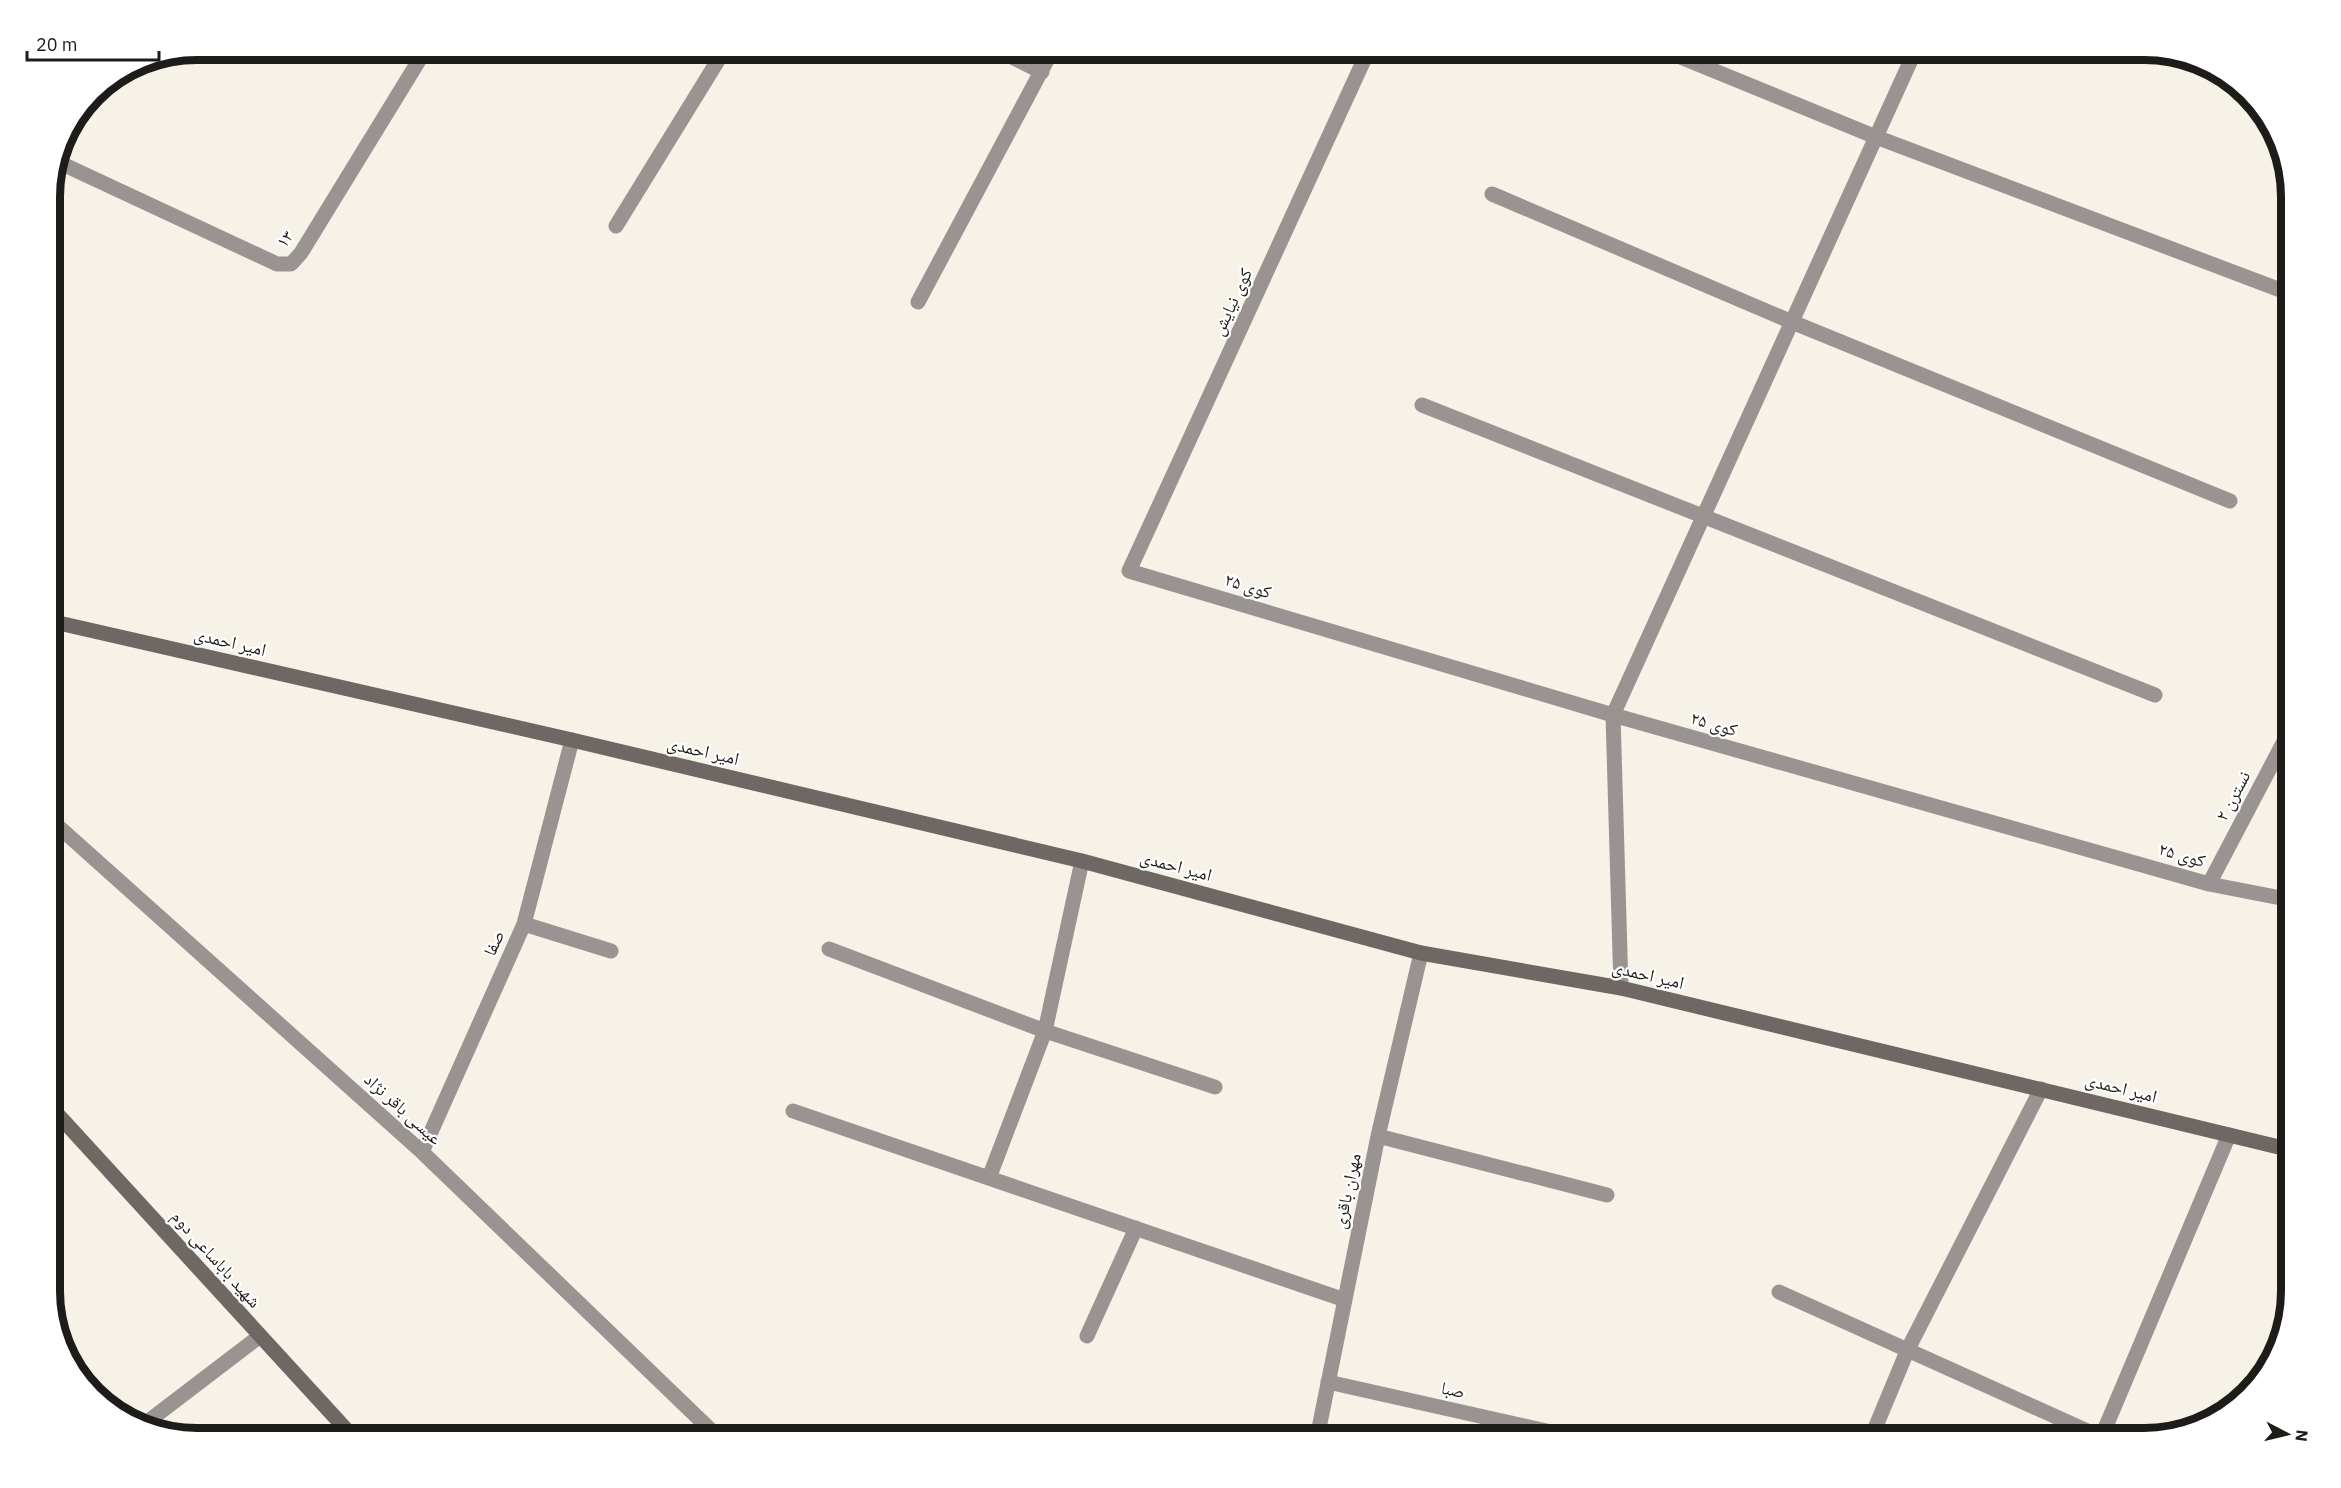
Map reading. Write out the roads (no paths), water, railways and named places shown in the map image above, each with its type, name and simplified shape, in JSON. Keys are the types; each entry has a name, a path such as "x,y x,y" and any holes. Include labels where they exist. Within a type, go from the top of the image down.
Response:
{"main road":[{"name":"امیر احمدی","path":"60,623 572,740 1082,861 1421,953 1621,988 2281,1147"},
{"name":"شهید باباساعی دوم","path":"60,1117 345,1428"}],"street":[{"name":"۱۳","path":"64,165 276,264 291,264 302,253 420,60"},
{"path":"616,226 719,60"},
{"path":"1017,60 1042,72"},
{"path":"918,302 1048,60"},
{"name":"کوی نیایش","path":"1129,571 1364,60"},
{"path":"1686,60 1876,137 2281,290"},
{"path":"1621,988 1613,715 1911,60"},
{"path":"1492,194 1792,322 2230,501"},
{"path":"1422,405 2155,695"},
{"name":"کوی ۲۵","path":"1129,571 1613,715 2209,884 2281,898"},
{"name":"صفا","path":"422,1152 524,924 572,740"},
{"name":"نسترن ۲","path":"2209,884 2281,749"},
{"name":"عیسی باقر نژاد","path":"60,828 422,1152 709,1428"},
{"path":"989,1178 1044,1031 1082,861"},
{"path":"524,924 611,951"},
{"path":"829,949 1044,1031 1215,1088"},
{"name":"مهران باقری","path":"1319,1428 1378,1136 1421,953"},
{"path":"1874,1428 1908,1349 2041,1089"},
{"path":"793,1111 1345,1300"},
{"path":"2106,1428 2229,1135"},
{"path":"1378,1136 1607,1195"},
{"path":"1087,1336 1136,1228"},
{"path":"1779,1292 2080,1428"},
{"path":"150,1420 260,1336"},
{"name":"صبا","path":"1328,1382 1533,1428"}]}
